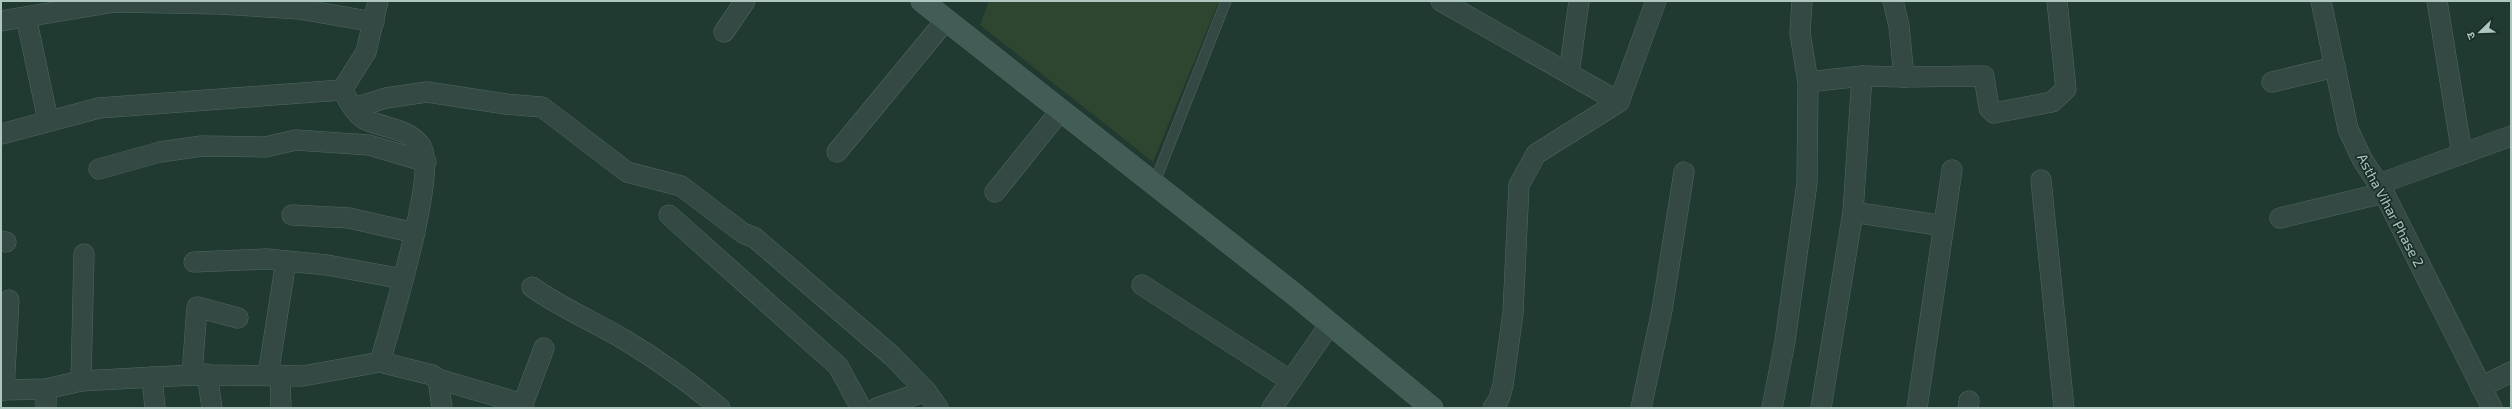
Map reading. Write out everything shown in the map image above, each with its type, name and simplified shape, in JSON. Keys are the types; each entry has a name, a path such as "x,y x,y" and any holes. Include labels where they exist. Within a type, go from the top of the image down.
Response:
{"main road":[{"path":"922,1 1330,324 1432,408"}],"street":[{"path":"342,90 366,52 378,1"},
{"path":"724,32 745,1"},
{"path":"1441,1 1619,102"},
{"path":"1474,1 1475,20"},
{"path":"1569,74 1579,1"},
{"path":"1493,408 1499,399 1503,385 1513,312 1519,185 1536,154 1619,102 1656,1"},
{"path":"1772,408 1785,341 1807,183 1808,82 1800,33 1802,1"},
{"path":"1893,1 1899,26 1904,77"},
{"path":"1808,82 1862,76 1984,76 1989,108 1994,113 2052,102 2066,89 2058,1"},
{"name":"Astha Vihar Phase 2","path":"2321,1 2348,129 2362,159 2381,188 2492,408"},
{"path":"2437,1 2462,154"},
{"path":"1,21 115,2 219,4 299,9 374,22"},
{"path":"26,17 48,120"},
{"path":"837,152 946,20"},
{"path":"2272,82 2335,67"},
{"path":"1821,408 1853,212 1862,76"},
{"path":"1,134 48,120 99,108 342,90"},
{"path":"342,90 363,118 412,136 422,146 426,162 415,233 380,362"},
{"path":"354,108 386,98 427,92 506,104 542,107 626,172 681,186 743,233 754,238 892,356 926,391 938,408"},
{"path":"995,192 1061,110"},
{"path":"2280,218 2381,188 2462,154 2511,136"},
{"path":"99,169 160,152 202,146 265,147 296,140 369,145 426,162"},
{"path":"1917,408 1952,170"},
{"path":"1641,408 1662,310 1684,172"},
{"path":"2041,180 2064,408"},
{"path":"1853,212 1944,226"},
{"path":"292,215 349,218 415,233"},
{"path":"669,215 838,366 861,408"},
{"path":"81,381 84,254"},
{"path":"194,262 267,259 327,265 402,280"},
{"path":"281,408 274,375 286,261"},
{"path":"1142,284 1291,381"},
{"path":"532,288 547,298 625,340 691,385 720,408"},
{"path":"9,300 2,390 46,399 81,381 200,374 303,376 380,362 432,375 438,379 523,406 544,348"},
{"path":"212,408 200,374 197,307 238,318"},
{"path":"1272,408 1330,324"},
{"path":"2482,387 2511,372"},
{"path":"152,377 155,408"},
{"path":"438,379 442,408"},
{"path":"878,408 926,391"}],"lane":[{"path":"1154,184 1226,1"}],"green space":[{"path":"989,1 1219,1 1153,162 980,25"}]}
